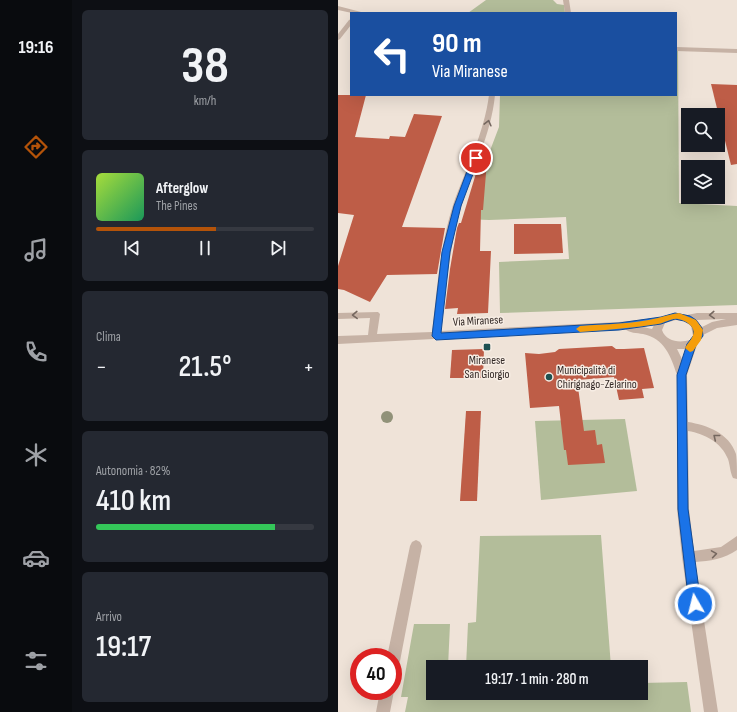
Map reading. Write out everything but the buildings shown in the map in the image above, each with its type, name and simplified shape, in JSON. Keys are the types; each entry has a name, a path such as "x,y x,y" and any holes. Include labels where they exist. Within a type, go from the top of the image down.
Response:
{"street":[{"path":"566,0 568,12"},
{"path":"338,8 354,12"},
{"path":"338,38 350,22"},
{"path":"677,49 737,51"},
{"path":"436,336 446,252 457,206 487,126 492,96"},
{"path":"338,316 375,314 372,339"},
{"name":"Via Miranese","path":"338,340 619,326 661,320 675,316 687,318 697,316 737,316"},
{"path":"682,375 692,344 698,338 699,333 696,325 687,318"},
{"path":"661,320 657,329 676,356 682,375 683,509 688,557 711,712"},
{"path":"699,333 715,325 737,321"},
{"name":"Via Miranese","path":"619,326 647,331 664,340 683,346 692,344"},
{"path":"682,426 704,430 717,437 734,458 737,474"},
{"path":"688,557 724,552 731,549 737,542"},
{"path":"396,648 416,546"},
{"path":"383,712 385,700"}],"green space":[{"path":"486,0 553,0 557,4 564,5 565,12 469,12"},
{"path":"677,48 679,203 737,206 737,305 500,313 499,262 569,259 566,217 489,220 464,219 499,127 500,96 677,96"},
{"path":"625,419 637,491 541,500 535,421"},
{"path":"601,535 610,660 466,660 468,623 476,622 480,536"},
{"path":"414,624 450,624 448,660 426,660 426,700 648,700 648,683 687,682 691,712 405,712 408,697 402,697"}],"slow traffic":[{"path":"580,329 619,326 679,316 687,318 693,322 698,330 698,338 690,348"}],"place":[{"name":"Miranese San Giorgio","path":"487,347"},
{"name":"Municipalità di Chirignago-Zelarino","path":"549,377"}],"route":[{"path":"476,158 457,206 446,252 436,336 619,326 661,320 667,317 675,316 687,318 696,325 699,333 698,338 692,344 686,356 682,375 682,499 695,604"}]}
